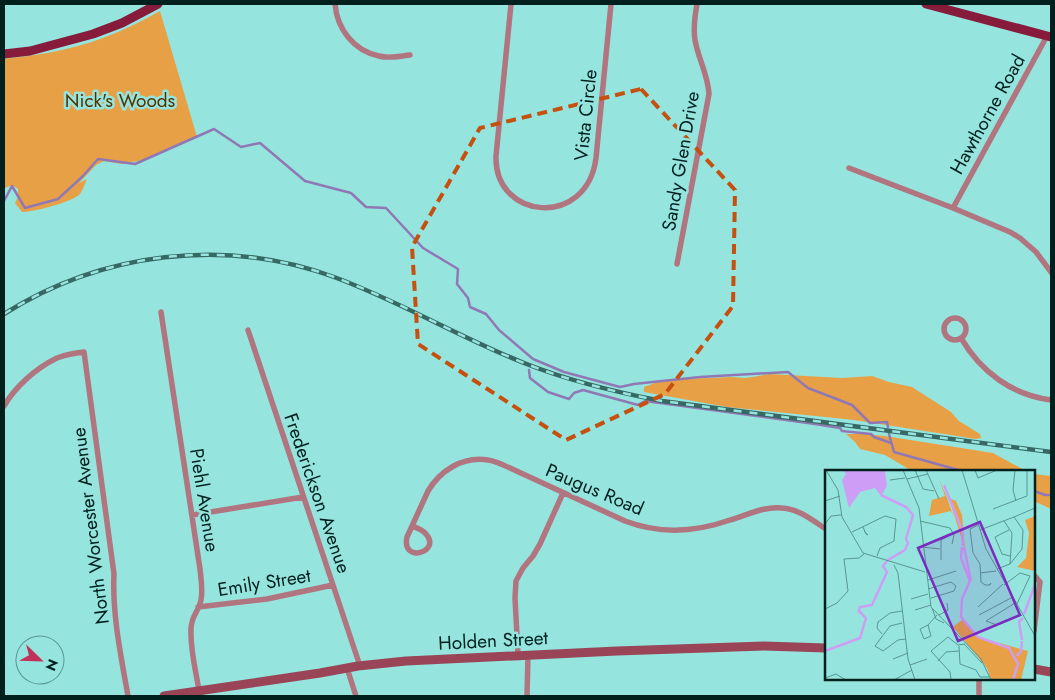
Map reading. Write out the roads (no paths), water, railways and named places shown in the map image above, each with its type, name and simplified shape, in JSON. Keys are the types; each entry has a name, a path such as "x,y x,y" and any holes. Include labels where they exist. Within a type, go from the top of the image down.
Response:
{"main road":[{"path":"4,54 30,51 93,34 122,23 158,4"},
{"path":"926,4 1049,36"},
{"name":"Holden Street","path":"164,696 360,666 406,661 764,646 825,648"},
{"path":"1035,669 1051,672"}],"street":[{"path":"335,4 336,15 342,29 352,42 371,54 378,56 410,55"},
{"name":"Vista Circle","path":"511,4 496,166 502,182 512,196 527,205 544,208 561,206 572,200 585,189 593,174 611,4"},
{"name":"Sandy Glen Drive","path":"677,264 709,94 708,83 695,38 697,4"},
{"name":"Hawthorne Road","path":"953,208 1049,36"},
{"path":"849,168 1000,227 1020,238 1036,252 1051,272"},
{"name":"Piehl Avenue","path":"161,312 202,586 201,601 193,618 191,629 199,691"},
{"name":"Frederickson Avenue","path":"248,330 360,666"},
{"path":"961,338 981,365 1002,382 1030,396 1051,400"},
{"name":"North Worcester Avenue","path":"4,406 19,387 36,371 56,358 84,352 114,574 113,590 118,633 128,696"},
{"name":"Paugus Road","path":"412,526 423,531 428,536 428,546 423,552 411,551 406,545 407,537 412,526 428,492 438,476 453,466 470,460 483,460 500,463 634,524 654,528 683,530 711,526 775,507 787,508 798,512 825,528"},
{"path":"518,655 516,581 540,544 563,493"},
{"path":"192,515 303,497"},
{"path":"1035,576 1040,582 1035,623"},
{"name":"Emily Street","path":"198,607 267,599 334,585"},
{"path":"527,696 528,655"},
{"path":"347,668 356,696"},
{"path":"979,680 979,696"}],"waterway":[{"path":"4,201 12,186 25,208 58,199 98,159 135,164 214,129 241,147 260,143 305,181 351,193 366,207 386,208 423,248 458,269 457,284 468,298 470,307 486,314 499,330 533,359 564,372 620,387 700,377 788,372 808,388 852,405 870,423 887,422 888,427"},
{"path":"529,370 530,378 548,392 569,399 574,393 583,390 638,405 645,401 840,428 842,431 871,434 874,437 891,443"},
{"path":"889,434 894,452 958,470"},
{"path":"1035,491 1051,495"}],"railway":[{"path":"4,314 42,293 82,276 123,264 165,257 208,255 250,257 293,265 334,277 382,297 524,363 575,381 610,390 662,401 1051,452"}],"park label":[{"name":"Nick's Woods","path":"120,100"}]}
